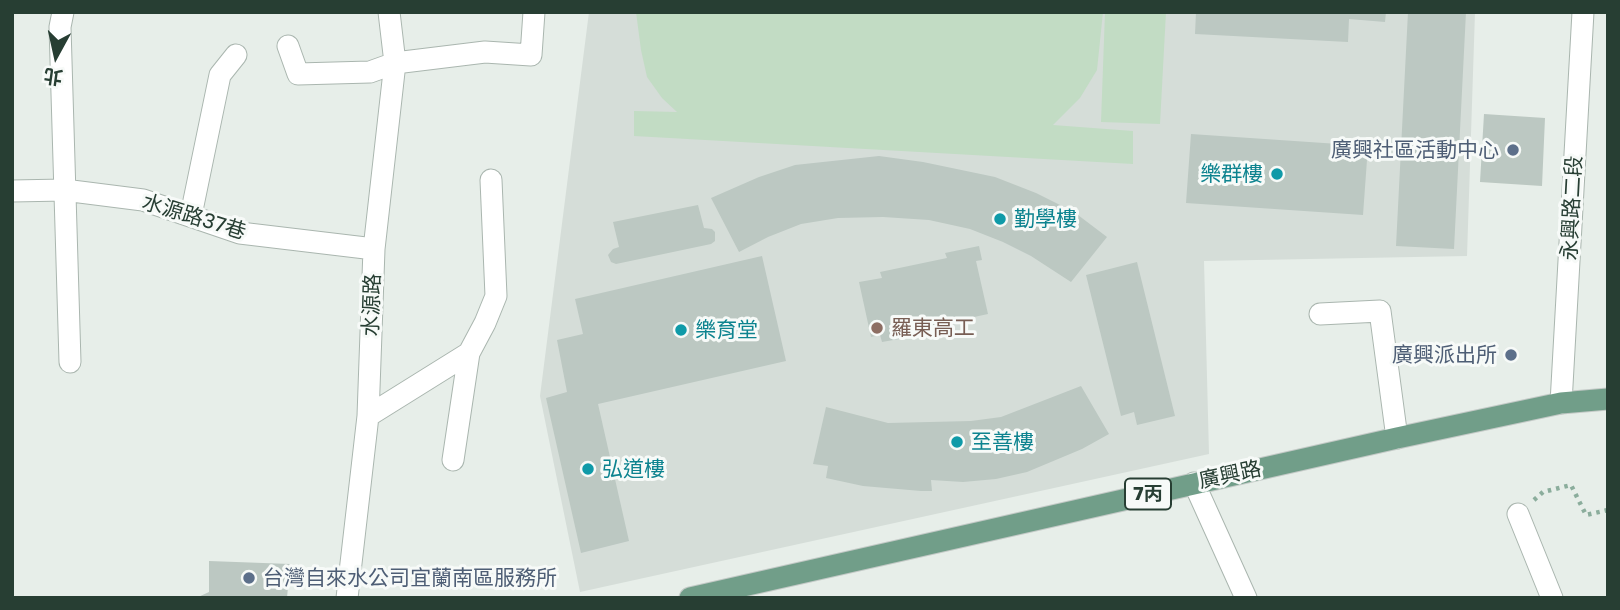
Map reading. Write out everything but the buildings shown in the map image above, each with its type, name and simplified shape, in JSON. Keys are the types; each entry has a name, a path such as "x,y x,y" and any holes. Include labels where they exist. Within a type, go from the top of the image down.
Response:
{"main road":[{"name":"廣興路","path":"690,598 1397,438 1561,403 1607,401"}],"street":[{"path":"63,12 60,27 70,362"},
{"name":"水源路","path":"347,598 368,416 374,249 395,63 390,12"},
{"path":"288,46 298,74 370,72 395,63 485,52 531,55 534,12"},
{"name":"永興路二段","path":"1561,403 1583,12"},
{"path":"191,215 220,75 236,55"},
{"path":"453,460 468,353 496,296 491,180"},
{"name":"水源路37巷","path":"12,191 64,190 143,200 240,233 374,249"},
{"path":"1320,314 1380,311 1397,438"},
{"path":"368,416 468,353"},
{"path":"1194,483 1246,598"},
{"path":"1518,514 1552,598"}],"path":[{"path":"1518,514 1543,492 1571,485 1586,515 1608,510"}],"shaded area":[{"name":"羅東高工","path":"589,12 1475,12 1467,256 1204,261 1209,454 580,592 540,396"}],"green space":[{"path":"636,12 1103,12 1097,70 1080,98 1053,125 1133,131 1133,164 634,136 634,111 677,112 662,98 647,77"},
{"path":"1105,12 1166,12 1160,124 1101,122"}],"place":[{"name":"廣興社區活動中心","path":"1513,150"},
{"name":"樂群樓","path":"1277,174"},
{"name":"勤學樓","path":"1000,219"},
{"name":"羅東高工","path":"877,328"},
{"name":"樂育堂","path":"681,330"},
{"name":"廣興派出所","path":"1511,355"},
{"name":"至善樓","path":"957,442"},
{"name":"弘道樓","path":"588,469"},
{"name":"台灣自來水公司宜蘭南區服務所","path":"249,578"}]}
